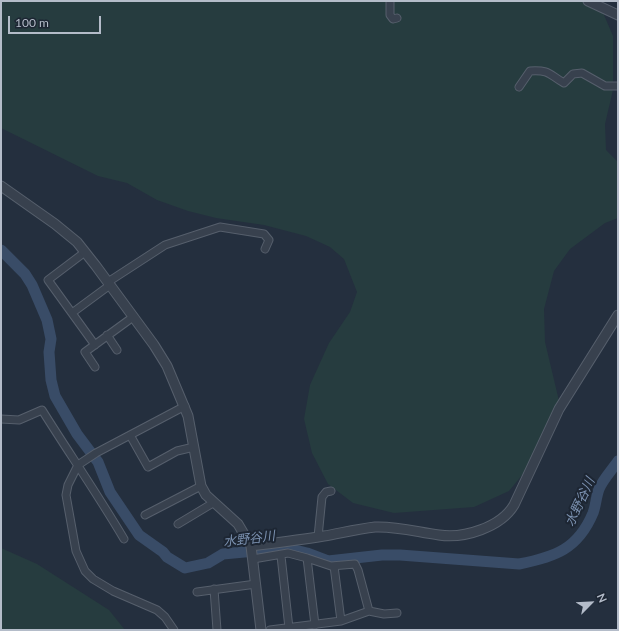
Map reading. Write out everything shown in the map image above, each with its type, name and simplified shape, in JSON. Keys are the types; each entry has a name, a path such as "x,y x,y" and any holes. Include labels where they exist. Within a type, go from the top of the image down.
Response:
{"street":[{"path":"390,1 390,15 393,19 397,18"},
{"path":"588,1 618,15"},
{"path":"519,87 530,71 544,70 553,74 564,83 573,74 582,73 605,86 618,86"},
{"path":"1,186 55,224 85,252 161,356 185,406 191,427 200,486 213,503 238,524 252,553 261,630"},
{"path":"72,313 109,284 165,244 220,227 264,234 269,240 265,249"},
{"path":"85,252 48,280 95,345"},
{"path":"252,553 318,537 389,527 449,536 486,528 504,518 514,505 559,409 618,315"},
{"path":"95,367 85,352 133,316"},
{"path":"108,336 118,350"},
{"path":"174,630 165,617 157,610 101,584 85,571 76,551 66,504 68,485 78,465 94,454 185,406"},
{"path":"1,419 19,420 42,410 124,539"},
{"path":"130,435 148,467 177,451 194,447"},
{"path":"145,515 200,486"},
{"path":"318,537 322,496 326,492 331,491"},
{"path":"178,524 213,503"},
{"path":"252,553 281,556 292,554 334,566 355,564 369,611"},
{"path":"281,556 289,628"},
{"path":"307,558 315,625"},
{"path":"334,566 340,621"},
{"path":"197,592 256,584"},
{"path":"214,589 216,630"},
{"path":"270,630 340,621 369,611 384,614 397,613"}],"green space":[{"path":"1,1 598,1 613,36 613,90 605,124 606,150 618,162 618,218 605,223 570,249 554,271 544,309 545,342 560,405 532,463 509,491 474,507 394,513 353,503 328,484 312,453 304,419 310,385 329,343 350,312 357,292 344,259 330,247 306,236 264,225 216,218 188,211 157,200 127,183 98,176 1,128"},
{"path":"1,548 37,564 109,610 125,630 1,630"}],"waterway":[{"name":"水野谷川","path":"1,250 25,274 32,285 47,320 51,339 49,352 51,380 55,396 77,434 98,462 110,492 139,535 163,552 167,557 185,568 208,563 223,554 287,548 307,553 328,561 382,555 519,564 532,561 544,558 564,549 580,535 593,513 601,485 618,461"}]}
